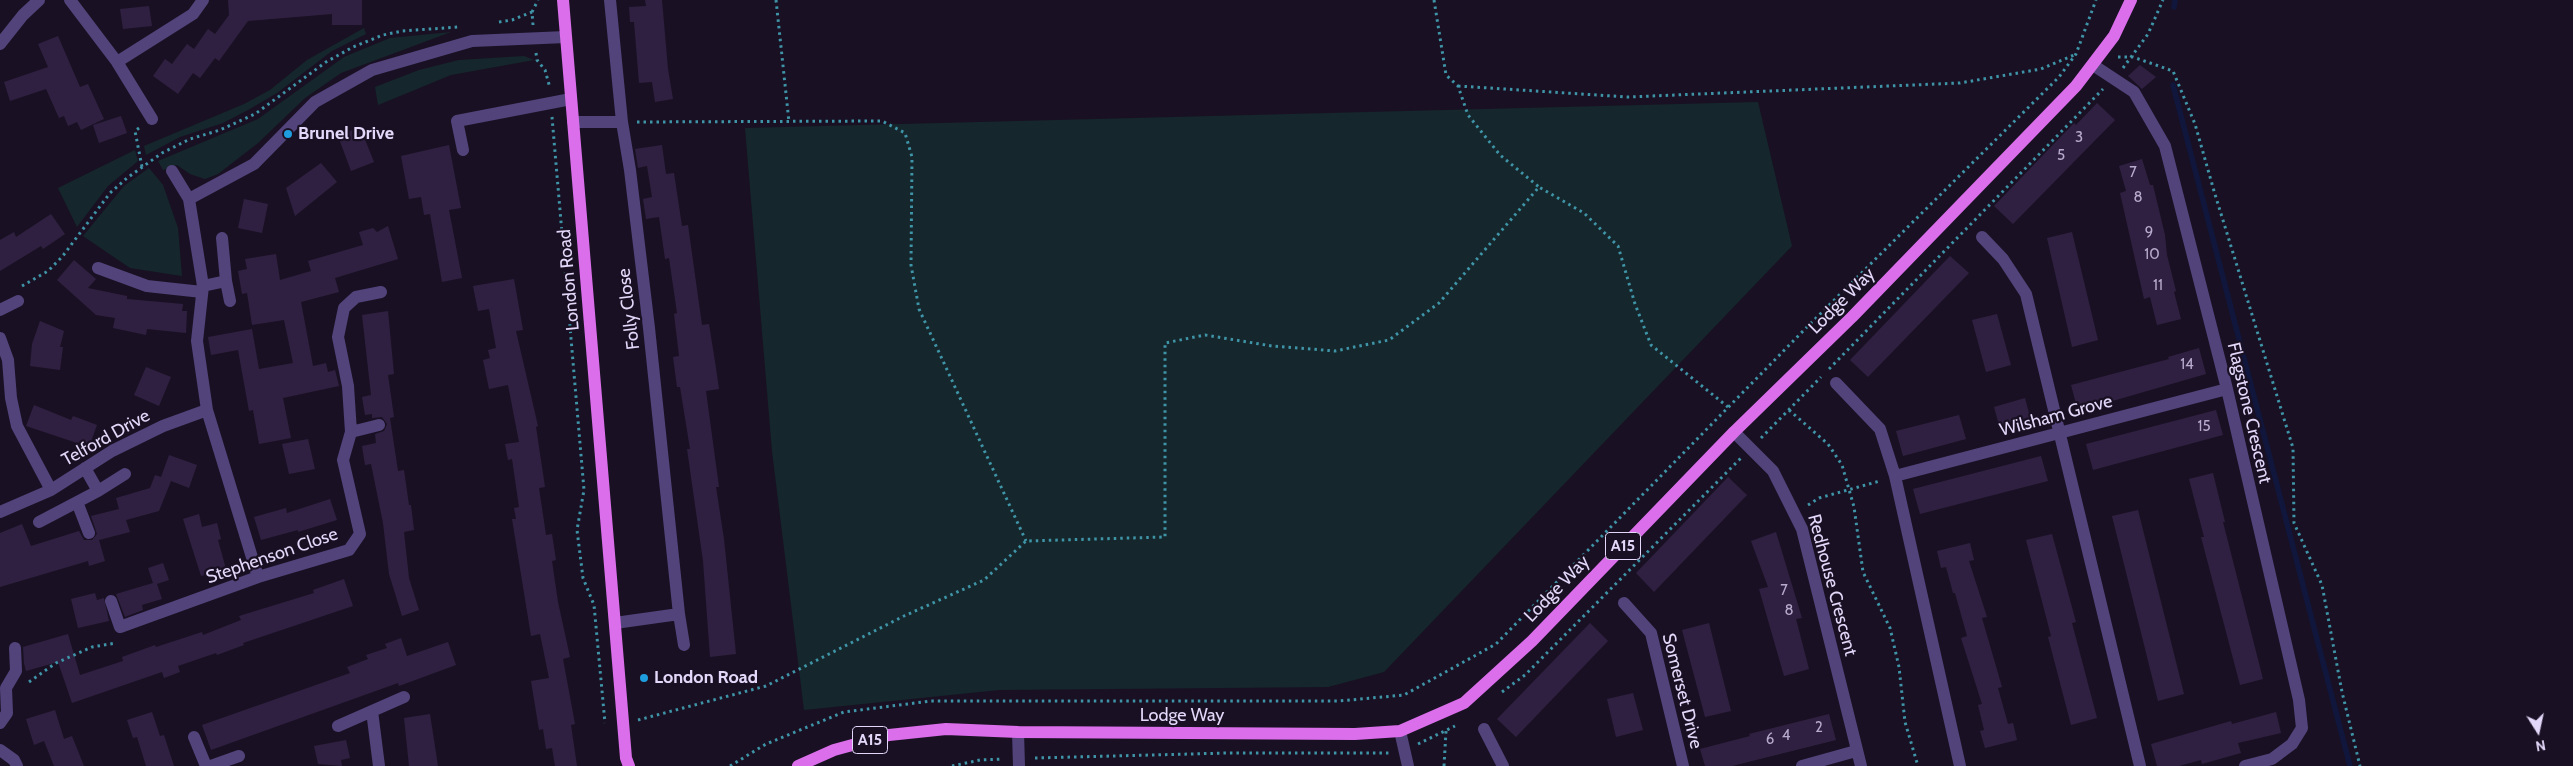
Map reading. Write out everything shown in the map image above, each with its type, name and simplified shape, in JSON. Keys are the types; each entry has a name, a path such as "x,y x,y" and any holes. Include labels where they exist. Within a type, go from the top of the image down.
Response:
{"main road":[{"name":"London Road","path":"563,0 623,724 626,758 629,766"},
{"name":"Lodge Way","path":"798,766 834,750 889,735 946,729 1018,732 1355,734 1400,731 1464,703 1532,640 1734,432 1852,318 2096,61 2114,36 2131,0"}],"street":[{"path":"0,44 23,15 39,0"},
{"path":"70,0 118,62 152,119"},
{"path":"118,62 193,14 203,0"},
{"name":"Folly Close","path":"610,0 622,122 650,328 679,614 684,644"},
{"path":"189,199 254,164 315,102 372,70 472,41 566,37"},
{"name":"Flagstone Crescent","path":"2096,61 2114,78 2134,92 2165,146 2227,389 2299,700 2302,728 2292,744 2272,759 2245,766"},
{"path":"463,150 457,120 571,99"},
{"path":"573,122 622,122"},
{"path":"172,171 189,199 202,289 197,340 207,410 258,577"},
{"path":"1982,237 2003,258 2026,294 2140,766"},
{"path":"222,238 230,301"},
{"path":"98,268 147,286 202,289 226,281"},
{"name":"Stephenson Close","path":"111,601 120,628 258,577 349,550 360,534 343,460 351,432 348,386 338,337 344,308 356,297 381,292"},
{"path":"0,310 16,295"},
{"name":"Telford Drive","path":"0,338 8,360 11,398 17,426 51,490"},
{"path":"1836,383 1880,430 1895,476 1960,766"},
{"name":"Wilsham Grove","path":"1895,476 2227,389"},
{"name":"Telford Drive","path":"0,512 51,490 112,451 163,426 207,410"},
{"path":"351,432 379,425"},
{"name":"Redhouse Crescent","path":"1734,432 1773,471 1802,529 1861,766"},
{"path":"85,468 98,491"},
{"path":"39,522 98,491 125,474"},
{"path":"77,502 89,533"},
{"name":"Somerset Drive","path":"1624,602 1651,633 1683,766"},
{"path":"615,623 679,614"},
{"path":"4,718 6,688 16,671 15,648"},
{"path":"338,726 404,697"},
{"path":"372,711 379,766"},
{"path":"1484,729 1503,766"},
{"path":"1400,731 1408,766"},
{"path":"1018,732 1019,762"},
{"path":"194,737 206,766"},
{"path":"0,750 14,760 18,766"},
{"path":"1802,766 1856,751"},
{"path":"211,766 239,756"}],"path":[{"path":"497,22 512,20 532,12 538,0"},
{"path":"776,0 789,122"},
{"path":"1434,0 1446,75 1458,86 1468,115 1500,155 1539,187 1584,214 1618,246 1634,304 1650,345 1728,408"},
{"path":"730,766 766,744 844,712 931,701 1339,701 1404,695 1496,644 1728,408 2059,77 2076,54 2096,0"},
{"path":"1495,697 1525,675 1789,410 2114,78 2133,57 2148,34 2163,0"},
{"path":"16,295 48,271 62,257 110,193 142,167 190,139 220,130 254,114 326,62 353,47 383,35 402,31 466,26"},
{"path":"1458,86 1628,97 1960,83 2041,69 2076,54 2096,61 2133,57 2173,71 2195,124 2293,448 2294,523 2322,585 2342,692 2360,766"},
{"path":"537,60 545,70 549,81 584,490 576,530 583,578 594,605 606,728"},
{"path":"142,167 135,131 152,119"},
{"path":"622,122 882,121 905,133 912,157 911,265 919,309 1026,541"},
{"path":"623,724 766,686 904,616 984,580 1026,541 1165,537 1165,343 1205,335 1272,346 1335,351 1389,340 1439,303 1539,187"},
{"path":"1789,410 1828,444 1842,465 1854,507 1863,572 1890,628 1899,667 1905,722 1918,766"},
{"path":"1794,513 1819,498 1895,476"},
{"path":"24,685 56,663 92,648 120,642"},
{"path":"952,766 980,760 1019,762 1228,753 1389,754 1404,751 1458,725"},
{"path":"1444,766 1446,731"}],"green space":[{"path":"364,28 366,34 332,51 277,93 248,110 223,123 180,137 146,155 144,146 244,104 270,90 307,60"},
{"path":"451,32 341,73 305,98 258,143 218,174 205,179 190,174 177,165 163,170 158,161 258,119 344,57 390,38"},
{"path":"524,56 534,60 451,75 378,105 375,87 419,70 459,60"},
{"path":"1758,102 1792,246 1384,672 1328,687 999,690 804,710 772,451 745,128"},
{"path":"135,150 138,161 108,186 77,227 58,188"},
{"path":"149,168 163,185 178,228 182,276 130,268 83,236 124,186"}],"building":[{"path":"228,0 362,0 362,25 332,25 332,14 248,21 219,61 215,58 200,78 193,73 178,94 153,76 165,59 172,64 187,44 194,49 208,29 215,34 229,15"},
{"path":"645,0 662,0 668,69 673,99 655,102 652,82 639,83 634,22 630,22 629,7 646,6"},
{"path":"149,6 152,26 123,29 120,9"},
{"path":"58,36 80,87 88,84 104,119 81,130 77,122 68,126 64,116 59,118 46,89 10,101 4,82 48,67 38,44"},
{"path":"2140,65 2156,77 2142,89 2128,76"},
{"path":"2097,103 2115,120 2013,224 1994,206 2074,123 2076,125"},
{"path":"121,116 127,133 99,143 93,125"},
{"path":"360,127 374,162 351,171 338,136"},
{"path":"449,145 461,208 449,210 462,278 442,282 430,214 424,215 421,197 409,199 401,156"},
{"path":"662,145 666,174 674,173 682,226 688,225 702,325 709,324 716,368 719,389 706,391 719,487 716,487 724,539 736,654 710,657 703,561 687,449 690,449 680,387 677,387 673,357 679,356 674,314 677,313 669,258 665,259 659,217 646,219 643,199 652,197 647,166 638,168 635,149"},
{"path":"2142,159 2150,185 2153,185 2165,235 2167,255 2176,291 2174,292 2181,319 2157,325 2150,297 2144,299 2120,193 2126,191 2119,166"},
{"path":"321,163 337,182 295,216 286,188"},
{"path":"244,199 268,204 262,233 238,228"},
{"path":"51,214 65,234 43,249 41,246 0,271 0,240 14,232 16,237"},
{"path":"388,226 398,259 335,278 339,292 301,302 313,366 326,363 328,372 335,370 339,386 283,398 291,438 259,444 253,410 249,411 238,350 211,355 208,337 252,329 259,369 293,363 284,320 252,325 247,293 242,294 238,271 247,269 245,259 276,254 280,280 311,271 308,261 363,245 359,232 373,228 377,232"},
{"path":"2072,232 2098,340 2072,347 2047,238"},
{"path":"1950,256 1969,273 1868,377 1850,360"},
{"path":"74,260 96,279 88,288 127,296 127,299 183,304 182,311 187,311 186,333 147,329 146,335 113,328 115,318 96,315 57,280"},
{"path":"514,279 523,330 516,331 538,426 536,427 545,487 539,488 546,535 552,534 556,560 552,561 558,602 570,657 563,659 575,724 571,725 577,766 555,766 552,748 546,749 543,729 539,730 531,681 549,678 540,634 531,636 512,519 516,519 514,508 519,507 512,459 508,460 505,444 519,442 508,385 489,389 483,360 490,358 488,350 496,348 489,309 478,311 473,286"},
{"path":"388,311 394,374 388,375 394,417 390,418 398,471 404,470 409,505 411,505 414,530 404,532 409,578 419,610 402,616 389,574 383,523 371,464 365,465 362,446 376,443 375,434 384,431 387,424 382,417 372,418 372,414 365,415 362,397 371,395 362,315"},
{"path":"1997,314 2011,365 1986,372 1972,320"},
{"path":"40,321 64,331 60,347 63,347 60,370 30,366 32,344"},
{"path":"2199,348 2206,374 2078,411 2071,385 2169,359 2168,357"},
{"path":"146,367 171,377 159,406 134,395"},
{"path":"2025,398 2032,424 2001,432 1994,407"},
{"path":"34,405 71,420 73,416 97,425 89,447 26,426"},
{"path":"2216,410 2223,435 2093,470 2086,444"},
{"path":"1959,415 1966,439 1903,456 1896,431"},
{"path":"308,439 315,469 289,474 282,444"},
{"path":"169,455 197,465 189,488 171,481 159,511 126,520 130,532 99,540 105,561 89,566 88,561 0,587 0,533 22,524 31,546 79,531 84,540 92,540 97,534 91,516 119,509 116,498 150,488 155,475 161,477"},
{"path":"2041,456 2048,481 1920,514 1913,489"},
{"path":"2213,473 2225,522 2223,522 2263,679 2240,685 2201,537 2204,537 2189,479"},
{"path":"1728,477 1747,495 1654,592 1636,573"},
{"path":"330,499 337,520 298,532 298,530 261,540 254,517 286,508 287,513"},
{"path":"2138,510 2184,694 2158,701 2112,516"},
{"path":"199,514 202,527 217,523 221,539 218,540 226,569 201,576 183,519"},
{"path":"1776,532 1802,618 1796,619 1809,669 1784,676 1759,589 1768,587 1751,541"},
{"path":"2052,534 2076,622 2072,623 2097,718 2071,725 2048,637 2051,636 2026,540"},
{"path":"1970,543 1974,560 1969,561 1987,617 1982,618 2002,687 1998,688 2008,724 2013,723 2017,740 1985,748 1980,731 1984,730 1978,705 1982,704 1961,638 1967,636 1946,567 1941,568 1937,551"},
{"path":"163,563 169,580 157,584 162,599 142,605 143,610 125,617 116,594 153,583 148,568"},
{"path":"344,579 353,606 243,643 244,645 217,655 216,653 178,666 180,672 164,678 162,672 72,703 58,662 26,671 23,647 68,634 80,675 123,661 122,657 155,645 156,647 202,632 203,635 241,620 239,616 314,593 313,590"},
{"path":"95,593 97,600 104,598 109,621 78,628 71,599"},
{"path":"1590,623 1608,641 1516,737 1497,719"},
{"path":"1709,623 1731,711 1705,717 1682,630"},
{"path":"401,638 407,656 448,642 456,665 399,686 398,683 211,750 202,725 350,673 347,667 368,659 366,655 387,648 385,644"},
{"path":"1633,693 1643,730 1616,737 1607,699"},
{"path":"55,710 64,739 72,736 84,766 54,766 44,741 34,745 26,719"},
{"path":"152,712 160,736 164,735 174,766 146,766 137,737 133,738 127,720"},
{"path":"2276,712 2281,733 2238,743 2241,753 2202,764 2201,760 2179,766 2157,766 2151,744 2231,721 2232,724"},
{"path":"430,714 438,766 409,766 404,718"},
{"path":"1829,714 1836,740 1732,766 1705,766 1700,749 1750,736 1749,734"},
{"path":"346,740 350,758 341,760 342,766 318,764 314,746"}],"waterway":[{"path":"2174,7 2175,0"},
{"path":"2173,85 2350,766"}],"place":[{"name":"Brunel Drive","path":"288,134"},
{"name":"London Road","path":"644,678"}]}
